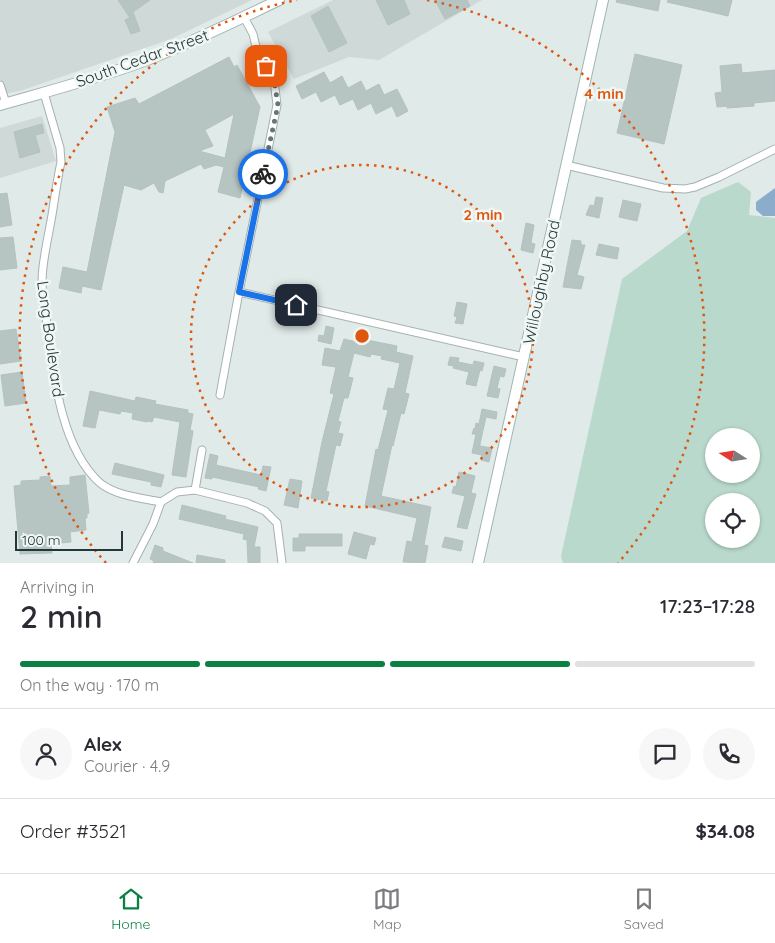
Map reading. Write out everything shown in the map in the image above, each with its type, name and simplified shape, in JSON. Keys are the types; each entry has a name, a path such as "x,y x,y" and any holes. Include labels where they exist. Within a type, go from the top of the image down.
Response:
{"street":[{"name":"South Cedar Street","path":"3,104 44,93 145,60 190,42 280,0"},
{"name":"Willoughby Road","path":"478,563 603,0"},
{"path":"220,395 239,292 278,105 274,80 257,51 253,34 244,17"},
{"path":"0,85 3,104"},
{"name":"Long Boulevard","path":"44,93 60,148 61,162 43,268 42,292 51,357 61,409 78,453 100,482 110,489 161,502"},
{"path":"566,165 663,188 686,189 719,177 775,149"},
{"path":"239,292 524,357"},
{"path":"195,490 202,450"},
{"path":"133,563 153,524 161,502 177,492 195,490 247,503 265,512 277,523 282,563"}],"shaded area":[{"path":"0,0 252,0 171,39 23,90 0,95"},
{"path":"333,0 482,0 379,60 349,57 294,79 268,32"},
{"path":"42,116 56,161 0,178 0,128"}],"green space":[{"path":"738,182 751,192 749,215 775,218 775,563 563,563 561,556 622,279 687,231 701,198"}],"water":[{"path":"775,188 775,216 763,216 756,210 756,202"}],"building":[{"path":"118,0 150,0 133,12 140,31 131,34 125,20 130,18"},
{"path":"376,0 404,0 410,14 388,25"},
{"path":"435,0 467,0 470,6 445,19"},
{"path":"617,0 660,0 658,11 616,2"},
{"path":"668,0 732,0 728,16 667,2"},
{"path":"328,6 347,43 329,52 311,16"},
{"path":"635,54 682,65 664,144 617,133"},
{"path":"229,57 234,67 237,65 260,107 240,198 218,192 224,167 216,165 204,169 201,164 165,181 163,193 159,192 154,183 141,190 124,185 101,290 82,286 81,293 59,288 63,267 87,272 115,132 107,107 135,98 139,104","holes":["234,114 225,158 199,151 213,146 205,130"]},
{"path":"741,64 742,73 775,70 775,101 754,103 754,106 717,107 715,93 722,92 720,66"},
{"path":"324,72 330,83 342,76 348,88 361,81 366,91 379,84 384,95 397,89 408,111 397,117 392,106 376,114 371,103 358,110 353,99 340,105 335,95 321,102 316,92 302,99 296,86"},
{"path":"42,124 44,133 35,135 40,152 20,158 14,132"},
{"path":"7,193 12,225 0,227 0,194"},
{"path":"596,197 603,198 599,218 586,215 590,205 594,206"},
{"path":"623,200 641,204 637,221 619,217"},
{"path":"526,223 534,225 531,243 535,244 533,253 521,250"},
{"path":"13,237 17,268 0,270 0,238"},
{"path":"572,240 581,241 581,245 585,245 577,275 584,277 581,289 563,287"},
{"path":"599,244 619,248 617,259 596,255"},
{"path":"457,302 467,304 463,324 455,323 457,317 454,316"},
{"path":"326,326 334,328 331,344 318,341 319,335 324,336"},
{"path":"16,329 21,361 0,364 0,331"},
{"path":"344,339 361,343 362,339 397,346 396,352 413,356 405,393 409,394 404,414 401,413 392,445 381,496 431,507 424,545 428,546 425,563 403,562 407,541 412,542 417,518 365,506 376,449 378,450 388,410 383,409 388,388 394,389 400,363 381,359 382,356 371,354 370,357 354,353 348,377 353,378 348,398 344,398 338,421 341,422 338,433 343,434 340,446 336,445 326,491 329,492 327,501 311,498 334,394 330,393 336,367 322,365 325,348 340,351"},
{"path":"450,357 459,358 458,362 473,365 474,361 484,363 476,386 466,384 469,372 448,365"},
{"path":"494,366 506,369 504,377 500,376 497,388 500,389 498,398 487,396"},
{"path":"22,372 26,403 5,406 1,375"},
{"path":"90,391 135,401 136,397 156,401 155,404 188,410 188,413 193,414 190,430 193,431 186,477 172,475 180,422 154,417 152,422 147,422 132,419 133,413 121,411 120,414 99,410 95,428 83,426"},
{"path":"482,409 497,412 496,419 486,417 480,444 480,446 492,448 489,462 481,460 482,455 472,453 476,434 472,434 476,423 479,424"},
{"path":"210,454 218,456 216,465 261,475 263,466 271,467 266,491 258,489 259,487 212,477 212,479 205,478"},
{"path":"115,463 164,475 161,487 151,485 151,482 112,474"},
{"path":"459,472 475,476 471,493 476,494 467,529 457,527 465,496 452,493 454,486 456,487"},
{"path":"85,475 89,513 87,518 85,518 86,530 70,532 71,542 51,544 52,553 20,554 14,486 21,485 21,481 40,480 40,477 50,476 51,486 70,485 70,477"},
{"path":"290,479 302,481 298,508 284,505"},
{"path":"182,505 226,516 225,519 258,527 254,547 260,547 260,563 248,563 247,540 243,539 244,534 179,519"},
{"path":"354,532 376,538 374,545 370,544 366,559 348,554"},
{"path":"299,534 342,534 342,546 305,546 305,551 293,551 293,538 299,538"},
{"path":"445,537 463,541 461,551 442,547"},
{"path":"155,545 163,548 163,551 193,563 153,563 154,561 150,559"},
{"path":"197,555 225,560 225,563 196,563"}],"way so far":[{"path":"263,174 278,105 274,80 266,66"}],"route":[{"path":"263,174 239,292 296,305"}]}
